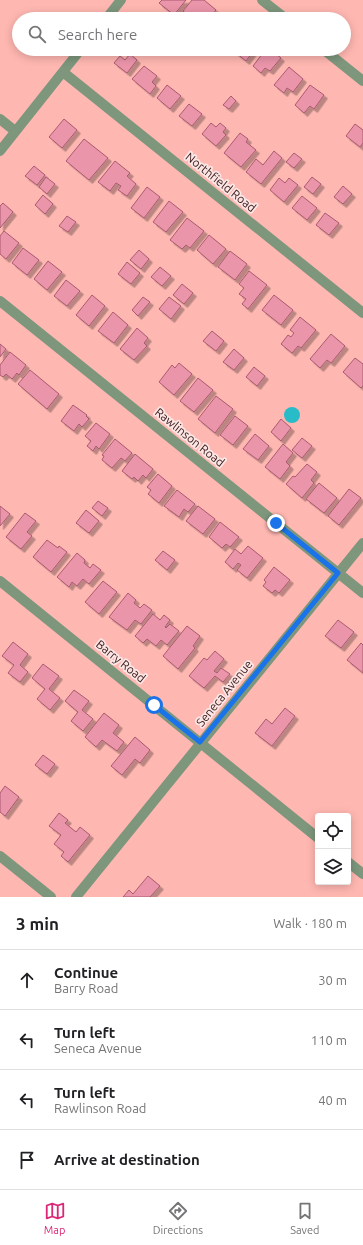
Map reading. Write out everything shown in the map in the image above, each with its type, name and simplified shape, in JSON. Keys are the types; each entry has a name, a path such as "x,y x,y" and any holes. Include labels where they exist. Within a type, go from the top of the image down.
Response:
{"street":[{"path":"112,12 121,0"},
{"path":"262,0 277,12"},
{"path":"0,151 76,56"},
{"path":"332,56 363,81"},
{"name":"Northfield Road","path":"63,72 363,313"},
{"path":"0,119 16,131"},
{"name":"Rawlinson Road","path":"0,301 363,593"},
{"name":"Seneca Avenue","path":"76,897 200,742 363,543"},
{"name":"Barry Road","path":"0,581 315,836"},
{"path":"0,856 51,897"},
{"path":"351,864 363,874"}],"water":[{"path":"292,407 299,412 300,415 295,422 292,423 285,418 284,415 289,408"}],"building":[{"path":"162,0 186,0 176,12 170,12 159,3"},
{"path":"192,0 204,0 216,10 214,12 183,11"},
{"path":"120,56 125,60 128,56 132,56 137,60 127,73 114,63"},
{"path":"240,56 250,56 246,61"},
{"path":"261,56 279,56 281,58 270,71 265,68 261,73 253,66"},
{"path":"144,66 157,76 152,82 156,86 150,94 132,79"},
{"path":"289,67 303,79 293,92 287,88 284,93 274,85"},
{"path":"167,85 181,96 170,109 157,98"},
{"path":"310,85 324,95 314,109 310,106 304,113 295,105"},
{"path":"231,96 236,101 229,109 223,105"},
{"path":"189,104 202,114 192,126 179,116"},
{"path":"64,119 77,130 62,148 49,137"},
{"path":"211,123 216,127 220,123 226,128 223,132 226,135 216,146 202,134"},
{"path":"355,124 363,130 363,143 360,147 346,136"},
{"path":"240,133 248,139 246,142 256,150 241,167 224,153"},
{"path":"84,139 108,158 89,180 66,161"},
{"path":"274,151 282,158 261,184 246,172 256,159 263,165"},
{"path":"294,153 302,159 294,168 286,162"},
{"path":"115,161 130,173 127,176 136,184 127,196 118,190 121,186 116,183 110,191 98,182"},
{"path":"34,166 45,175 37,185 25,176"},
{"path":"46,177 55,184 47,194 39,187"},
{"path":"312,177 321,184 313,194 304,187"},
{"path":"279,178 285,183 289,178 298,185 284,202 270,190"},
{"path":"343,186 352,194 343,204 334,197"},
{"path":"147,187 160,197 144,218 131,208"},
{"path":"43,195 53,204 45,214 35,205"},
{"path":"302,196 317,208 307,220 292,208"},
{"path":"169,201 183,212 166,232 153,222"},
{"path":"3,203 13,212 0,228 0,206"},
{"path":"325,213 339,223 329,235 316,225"},
{"path":"67,216 76,222 68,232 59,226"},
{"path":"187,218 204,231 190,248 186,245 182,249 170,240"},
{"path":"4,231 19,243 6,259 0,254 0,236"},
{"path":"209,235 226,249 213,264 197,250"},
{"path":"23,248 39,260 27,275 12,263"},
{"path":"139,250 149,259 141,269 130,260"},
{"path":"230,251 247,264 235,280 218,267"},
{"path":"48,261 62,272 47,290 34,279"},
{"path":"127,262 140,273 131,284 118,274"},
{"path":"160,267 171,276 162,286 151,277"},
{"path":"249,271 267,285 248,309 242,304 246,299 239,294 244,288 239,284"},
{"path":"66,280 80,291 67,306 54,296"},
{"path":"182,284 193,293 184,304 173,295"},
{"path":"92,295 105,306 89,326 76,315"},
{"path":"274,295 293,310 281,325 262,310"},
{"path":"143,297 150,302 138,316 132,310"},
{"path":"169,297 181,306 171,319 159,309"},
{"path":"113,312 128,325 114,343 98,331"},
{"path":"300,317 316,330 301,348 298,346 292,353 281,344 288,335 291,337 294,333 290,330"},
{"path":"137,328 148,338 144,343 147,346 134,360 120,349"},
{"path":"212,331 224,341 216,351 203,341"},
{"path":"331,334 345,346 331,363 327,360 320,368 310,359"},
{"path":"0,344 6,349 0,357"},
{"path":"234,349 244,358 234,370 223,362"},
{"path":"10,352 26,365 19,375 17,373 12,379 6,374 3,377 0,375 0,365"},
{"path":"355,358 363,364 363,386 361,388 343,372"},
{"path":"179,363 192,374 174,395 159,382 172,365 175,368"},
{"path":"254,367 265,376 257,386 246,377"},
{"path":"30,370 59,394 47,409 18,384"},
{"path":"198,378 213,390 194,412 180,401"},
{"path":"216,396 233,409 215,433 198,419"},
{"path":"73,405 87,415 86,416 89,419 82,427 79,424 74,431 61,421"},
{"path":"235,416 248,426 233,445 220,435"},
{"path":"281,419 291,428 281,441 271,432"},
{"path":"96,423 110,434 99,449 96,446 93,451 87,446 91,441 85,436"},
{"path":"255,434 269,446 258,460 243,449"},
{"path":"302,438 312,446 302,458 292,450"},
{"path":"115,439 132,453 125,461 121,458 112,468 102,460 104,456 102,455"},
{"path":"283,444 293,453 286,462 290,466 280,479 265,467"},
{"path":"135,454 153,469 146,478 143,475 138,481 134,477 132,479 122,471"},
{"path":"307,464 317,472 311,480 314,483 302,498 286,484"},
{"path":"158,474 172,486 159,503 148,494 151,490 147,487"},
{"path":"319,483 337,498 324,513 306,499"},
{"path":"349,489 361,498 339,525 328,516"},
{"path":"177,490 195,504 188,512 184,509 179,517 164,506"},
{"path":"98,501 108,508 102,516 92,508"},
{"path":"0,506 10,514 0,526"},
{"path":"198,506 215,519 203,534 186,521"},
{"path":"86,510 99,521 89,533 76,523"},
{"path":"25,513 36,521 27,532 32,536 21,549 6,537"},
{"path":"220,522 239,537 230,547 226,544 222,548 209,537"},
{"path":"47,540 58,548 59,546 67,552 51,572 33,557"},
{"path":"248,546 263,558 247,578 237,570 241,565 238,563 233,569 225,562 235,549 241,554"},
{"path":"163,551 175,560 167,570 155,560"},
{"path":"77,553 85,560 84,563 90,568 93,564 101,570 89,584 83,579 77,586 72,582 69,587 57,577"},
{"path":"274,567 290,580 279,593 275,590 272,593 263,586 266,582 264,580"},
{"path":"103,581 117,592 99,614 85,602"},
{"path":"128,593 136,600 134,603 140,608 144,604 152,610 141,624 135,620 127,630 109,617"},
{"path":"153,614 160,620 164,615 170,620 165,627 166,628 170,624 179,631 167,645 161,640 156,646 147,639 143,643 135,636"},
{"path":"338,620 354,632 341,648 325,636"},
{"path":"187,626 200,636 193,646 195,648 178,669 163,656"},
{"path":"13,642 28,654 20,665 28,672 20,682 8,673 14,665 2,656"},
{"path":"361,643 363,645 363,673 347,660"},
{"path":"215,651 224,659 214,671 217,673 221,668 230,674 223,682 215,676 204,688 189,676 204,658 207,660"},
{"path":"43,664 59,676 49,689 60,698 50,710 37,699 45,689 32,678"},
{"path":"74,690 89,701 82,710 93,719 83,731 71,721 78,712 65,701"},
{"path":"285,708 295,716 272,746 255,733 266,719 272,724"},
{"path":"104,713 119,725 113,733 124,742 117,751 102,740 96,747 85,737"},
{"path":"135,737 150,750 140,763 135,759 122,775 111,766"},
{"path":"43,755 55,764 47,774 35,765"},
{"path":"5,786 19,797 5,816 0,812 0,793"},
{"path":"59,813 68,820 65,823 76,832 80,827 90,835 68,862 61,856 64,852 54,844 61,835 49,826"},
{"path":"148,876 160,886 150,897 123,897 129,890 133,894"}],"route":[{"path":"154,705 200,742 338,573 276,523"}]}
